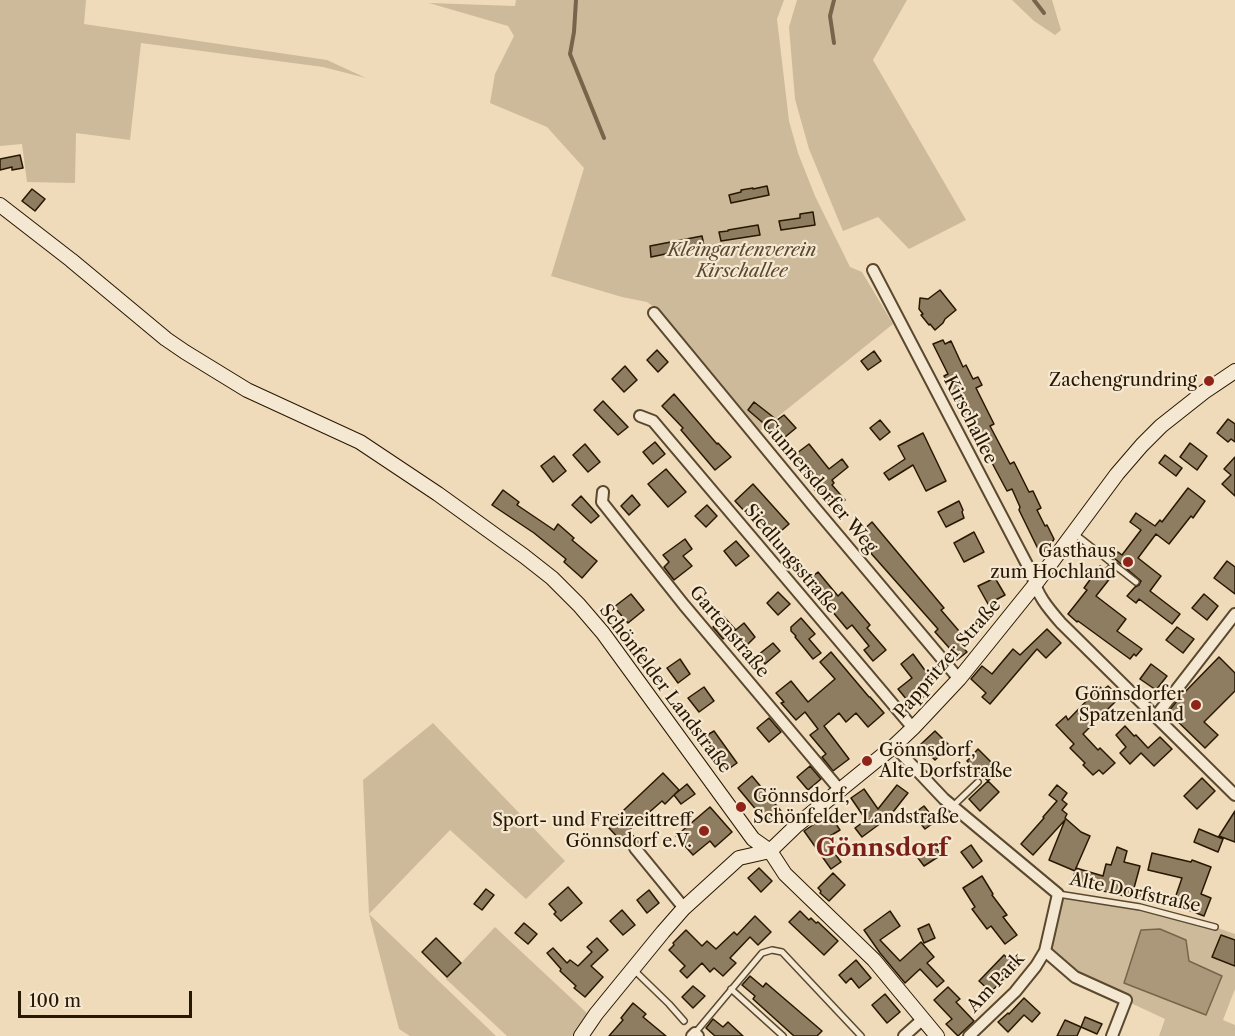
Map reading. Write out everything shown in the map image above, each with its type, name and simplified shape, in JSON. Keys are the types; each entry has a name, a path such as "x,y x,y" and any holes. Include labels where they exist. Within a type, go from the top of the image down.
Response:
{"street":[{"name":"Schönfelder Landstraße","path":"0,205 166,339 218,374 247,390 360,442 438,494 552,579 579,604 603,633 753,838 770,851 785,874 874,960 937,1036"},
{"name":"Kirschallee","path":"873,270 1032,574 1034,586 1040,596 1061,623 1235,795"},
{"name":"Cunnersdorfer Weg","path":"654,313 959,680"},
{"name":"Pappritzer Straße","path":"770,851 797,825 913,728 959,680 1034,586 1117,474 1142,445 1161,426 1235,371"},
{"name":"Siedlungsstraße","path":"640,416 653,421 913,728"},
{"name":"Gartenstraße","path":"603,492 602,502 684,605 839,789"},
{"path":"1156,716 1235,614"},
{"name":"Alte Dorfstraße","path":"894,746 944,799 1058,894"},
{"path":"636,848 684,908"},
{"path":"581,1036 596,1014 684,908 739,858 770,851"},
{"name":"Am Park","path":"969,1036 1016,992 1046,951 1058,894"},
{"name":"Am Park","path":"1046,951 1076,976 1126,1000 1112,1036"},
{"path":"904,1036 923,1019"}],"lane":[{"path":"1073,533 1136,582"},
{"path":"953,806 978,782"},
{"name":"Alte Dorfstraße","path":"1058,894 1140,907 1212,926"},
{"path":"695,1035 762,953 772,950 782,952 861,1036"},
{"path":"633,969 684,1021"},
{"path":"731,989 783,1036"}],"green space":[{"path":"0,0 86,0 84,24 327,60 366,78 323,67 141,43 130,140 76,133 75,183 27,182 22,144 0,146"},
{"name":"Kleingartenverein Kirschallee","path":"516,0 784,0 777,19 789,121 798,153 815,196 850,267 862,272 893,324 760,431 662,313 647,302 551,276 584,168 547,127 490,103 495,74 514,36 508,26 429,3 515,6"},
{"path":"797,0 907,0 873,60 966,220 909,249 878,217 843,231 809,149 795,99 789,27"},
{"path":"1012,0 1052,0 1061,30 1055,35 1034,21"},
{"path":"433,723 565,861 526,899 450,830 369,914 363,780"},
{"path":"1058,894 1140,907 1235,934 1235,989 1223,1020 1235,1025 1235,1036 1159,1036 1165,1019 1075,977 1045,951"},
{"path":"369,914 496,1036 410,1036 399,1029"},
{"path":"495,927 588,1014 572,1036 507,1036 446,979"}],"shaded area":[{"path":"1160,929 1186,940 1189,961 1222,976 1206,1015 1124,983 1141,930"}],"building":[{"path":"20,155 23,168 12,170 12,167 0,170 0,159"},
{"path":"767,186 769,195 731,203 729,195 741,192 741,190"},
{"path":"32,189 45,199 35,211 22,201"},
{"path":"813,212 815,225 781,230 779,221 800,218 800,214"},
{"path":"758,225 760,235 721,241 719,232"},
{"path":"702,236 704,246 651,257 650,246"},
{"path":"940,290 956,310 935,330 921,315 923,314 919,309 920,298 928,299"},
{"path":"943,340 945,344 951,341 963,367 966,365 973,379 978,377 982,385 976,388 994,424 990,426 1010,464 1014,462 1029,492 1033,491 1041,508 1037,510 1054,539 1048,549 1040,553 1019,510 1020,507 1012,489 1007,491 944,376 948,374 933,344"},
{"path":"657,350 668,362 658,372 647,360"},
{"path":"874,351 881,361 868,370 861,361"},
{"path":"625,366 637,380 624,392 612,379"},
{"path":"674,394 731,457 715,470 681,430 683,428 662,406"},
{"path":"603,401 628,427 618,435 594,410"},
{"path":"754,402 777,420 784,415 796,428 779,442 769,428 748,410"},
{"path":"1228,419 1235,424 1235,442 1231,439 1228,442 1217,433"},
{"path":"880,420 890,432 880,440 870,428"},
{"path":"923,433 946,481 926,491 913,465 889,480 884,473 905,459 898,446"},
{"path":"655,442 665,454 653,464 643,452"},
{"path":"1190,443 1207,456 1197,470 1180,457"},
{"path":"585,444 600,462 588,472 573,455"},
{"path":"809,444 829,469 842,459 848,467 832,480 834,483 832,485 845,500 833,510 809,483 813,480 793,456"},
{"path":"1165,455 1182,468 1176,476 1159,463"},
{"path":"554,456 566,471 553,482 541,466"},
{"path":"1235,457 1235,496 1222,484 1231,475 1224,469"},
{"path":"666,469 686,492 668,507 648,484"},
{"path":"753,484 789,524 772,539 750,513 748,515 735,501"},
{"path":"1188,488 1205,501 1193,518 1191,516 1169,544 1156,534 1138,558 1161,576 1150,591 1180,614 1172,624 1139,599 1136,603 1127,596 1141,581 1114,558 1118,552 1122,555 1141,530 1130,522 1136,513 1155,526 1160,520 1162,522"},
{"path":"503,490 519,502 517,505 554,530 558,524 574,538 572,540 597,561 582,578 564,562 566,559 534,533 492,505"},
{"path":"632,495 640,505 629,515 621,506"},
{"path":"581,496 599,516 591,523 572,505"},
{"path":"959,501 964,518 946,527 938,512"},
{"path":"707,505 717,516 706,527 695,516"},
{"path":"872,522 944,608 941,610 965,638 959,643 967,652 957,660 935,632 938,629 861,542 865,538 860,533"},
{"path":"974,532 984,552 964,562 954,543"},
{"path":"685,539 692,549 683,556 692,566 674,580 664,567 669,562 663,555"},
{"path":"736,541 749,556 736,566 724,551"},
{"path":"1227,561 1235,567 1235,594 1214,578"},
{"path":"1100,566 1105,569 1108,566 1115,572 1096,596 1126,619 1117,631 1142,649 1130,659 1068,614 1087,590 1084,588"},
{"path":"818,572 838,596 842,592 870,625 867,628 886,650 873,661 864,650 869,646 852,625 847,629 807,581"},
{"path":"995,578 1005,595 988,604 978,586"},
{"path":"778,592 790,604 778,615 767,603"},
{"path":"631,594 644,610 628,623 614,607"},
{"path":"1204,594 1218,606 1207,620 1192,608"},
{"path":"724,617 735,629 723,639 713,627"},
{"path":"801,618 815,634 809,639 821,653 813,659 791,631 791,627"},
{"path":"744,623 755,637 744,648 732,633"},
{"path":"1177,627 1194,639 1183,653 1166,640"},
{"path":"1047,629 1061,643 1046,658 1037,649 990,704 982,697 986,693 971,679 982,666 992,674 1013,649 1020,655"},
{"path":"773,643 780,651 765,664 758,655"},
{"path":"831,652 884,713 868,727 856,713 846,722 839,713 824,726 849,759 833,771 822,757 826,754 810,735 818,729 805,712 796,720 781,703 784,702 776,693 791,681 808,702 835,679 820,662"},
{"path":"913,654 932,680 922,688 927,694 912,706 898,689 912,678 901,664"},
{"name":"Gönnsdorfer Spatzenland","path":"1219,657 1235,673 1235,691 1204,722 1218,735 1205,748 1168,712"},
{"path":"680,659 690,674 678,683 667,668"},
{"path":"1151,664 1167,676 1156,690 1140,679"},
{"path":"1108,686 1120,697 1083,734 1115,763 1103,774 1099,770 1093,775 1070,748 1074,744 1056,725 1066,716 1068,720 1100,687 1103,690"},
{"path":"704,687 714,701 699,712 688,698"},
{"path":"769,718 781,732 769,742 757,728"},
{"path":"1125,726 1148,748 1160,737 1172,749 1154,766 1141,753 1130,764 1120,753 1126,747 1116,735"},
{"path":"714,731 737,763 727,770 704,737"},
{"path":"935,731 950,746 935,760 920,745"},
{"path":"978,749 999,770 988,781 967,761"},
{"path":"810,766 821,779 808,790 797,777"},
{"path":"663,773 679,790 665,804 662,801 628,831 640,842 631,842 628,848 607,826"},
{"path":"752,776 781,811 767,823 738,788"},
{"path":"1202,778 1215,791 1197,809 1184,796"},
{"path":"988,781 999,792 980,811 969,799"},
{"path":"687,784 695,794 681,804 674,795"},
{"path":"897,785 908,793 889,817 862,837 855,828 866,820 851,798 864,789 878,809"},
{"path":"1057,785 1067,793 1062,800 1067,804 1062,810 1067,814 1065,818 1081,832 1090,836 1075,871 1049,860 1065,820 1033,855 1021,844 1057,801 1049,795"},
{"path":"924,806 936,821 925,829 913,814"},
{"path":"710,807 732,832 715,847 710,841 693,855 676,836"},
{"path":"1235,811 1235,842 1219,836"},
{"path":"829,814 840,830 830,836 835,843 830,847 841,862 831,869 804,831"},
{"path":"1199,829 1223,839 1218,852 1194,842"},
{"path":"971,845 982,861 973,868 961,852"},
{"path":"935,846 941,855 924,866 918,858"},
{"path":"1117,847 1127,851 1124,862 1140,866 1134,888 1145,890 1142,900 1099,890 1100,886 1083,881 1081,885 1072,883 1076,868 1103,876 1106,864 1111,865"},
{"path":"1152,853 1191,862 1192,860 1211,867 1201,894 1211,898 1204,916 1173,904 1182,878 1148,870"},
{"path":"759,868 772,881 761,892 748,878"},
{"path":"833,873 845,885 829,901 818,888"},
{"path":"982,876 992,895 1007,915 1003,917 1017,935 1005,944 991,926 987,929 972,909 975,907 963,888"},
{"path":"568,887 582,903 561,921 549,904"},
{"path":"486,889 494,895 482,910 474,904"},
{"path":"649,890 659,903 647,913 637,900"},
{"path":"622,910 635,925 623,935 610,921"},
{"path":"800,911 809,920 811,918 816,923 818,922 838,941 824,955 789,922"},
{"path":"890,911 900,926 880,940 900,961 921,942 934,957 927,963 944,981 937,987 920,969 905,983 864,930"},
{"path":"755,916 771,932 758,945 750,937 730,958 736,963 723,976 714,968 710,972 702,963 687,978 680,971 685,966 669,950 686,930 702,946 707,941 716,949 734,932 737,935"},
{"path":"524,923 537,934 528,944 515,933"},
{"path":"929,924 935,938 924,943 918,929"},
{"path":"1221,935 1235,940 1235,966 1212,957"},
{"path":"436,938 461,963 447,977 422,952"},
{"path":"597,938 608,950 591,966 603,977 585,997 574,988 576,986 560,971 561,969 547,953 553,948 567,963 570,960 578,966 592,952 587,947"},
{"path":"1004,955 1016,966 991,992 979,981"},
{"path":"856,960 871,978 859,988 851,978 846,983 839,975"},
{"path":"750,976 763,987 766,983 822,1031 817,1036 794,1036 753,999 755,996 742,985"},
{"path":"693,986 705,996 693,1008 682,997"},
{"path":"948,987 960,999 956,1002 974,1021 958,1036 946,1024 952,1019 934,1000"},
{"path":"885,994 900,1012 887,1023 872,1005"},
{"path":"1024,998 1040,1013 1032,1022 1024,1015 1008,1032 998,1022"},
{"path":"633,1003 646,1014 643,1017 666,1036 609,1036 623,1020 621,1018"},
{"path":"1085,1017 1102,1024 1097,1034 1081,1027"},
{"path":"713,1019 723,1027 728,1022 743,1036 715,1036 706,1028"},
{"path":"1065,1020 1081,1027 1077,1036 1057,1036"}],"waterway":[{"path":"576,0 570,54 604,138"},
{"path":"834,0 830,16 834,43"},
{"path":"1034,0 1044,13"}],"place":[{"name":"Zachengrundring","path":"1209,381"},
{"name":"Gasthaus zum Hochland","path":"1128,562"},
{"name":"Gönnsdorfer Spatzenland","path":"1196,705"},
{"name":"Gönnsdorf, Alte Dorfstraße","path":"867,761"},
{"name":"Gönnsdorf, Schönfelder Landstraße","path":"741,807"},
{"name":"Sport- und Freizeittreff Gönnsdorf e.V.","path":"704,831"}],"district":[{"name":"Gönnsdorf","path":"882,849"}]}
